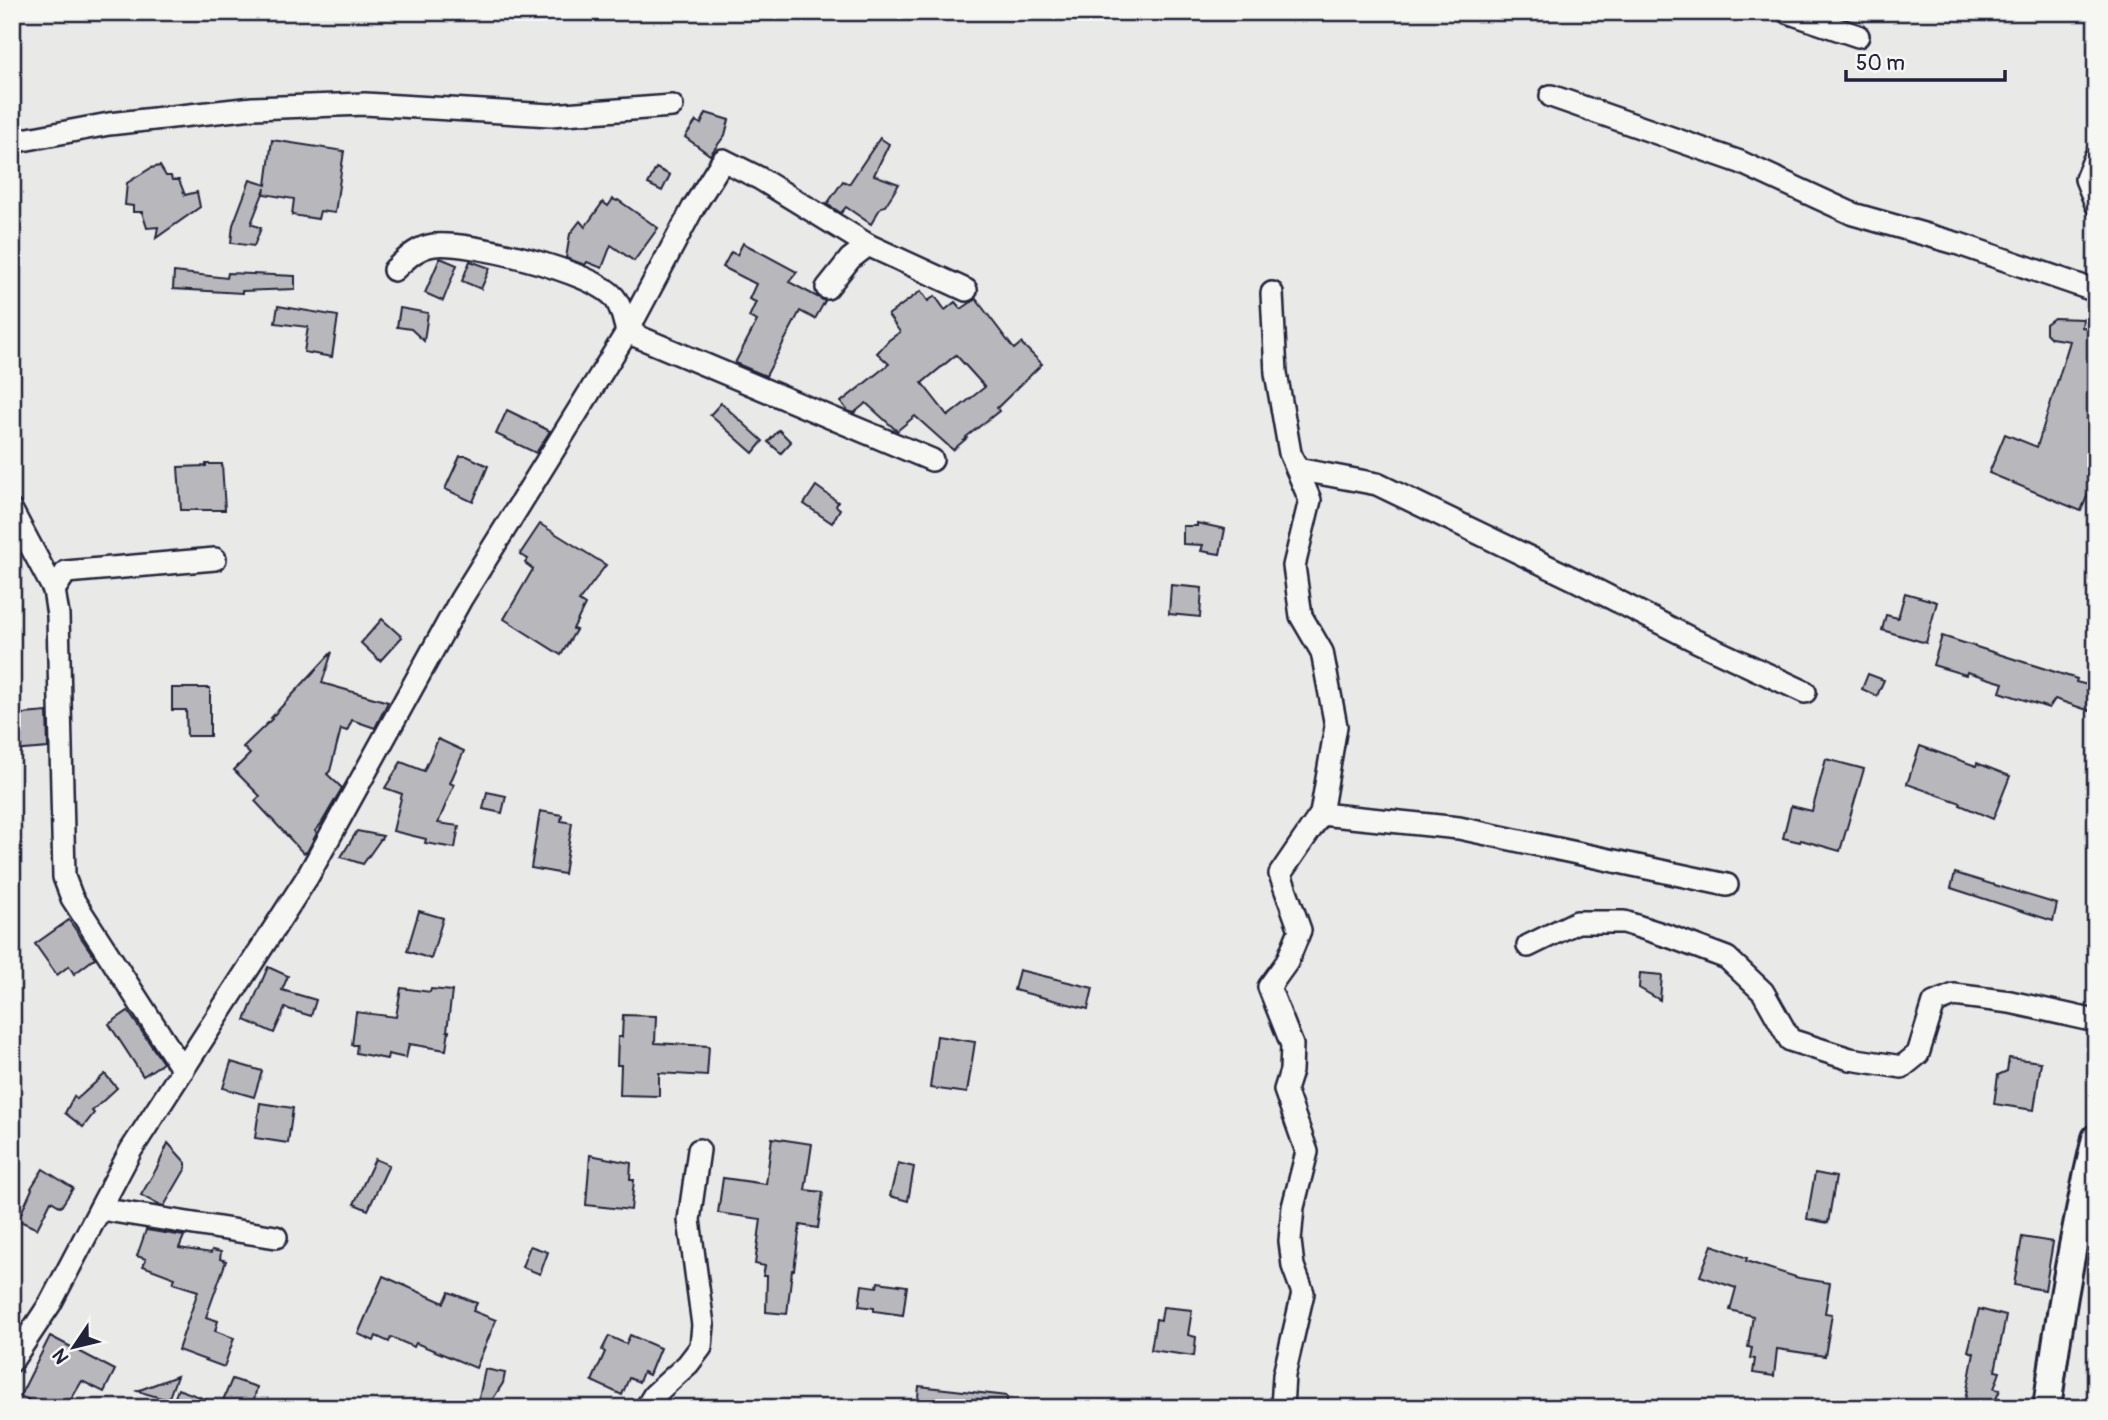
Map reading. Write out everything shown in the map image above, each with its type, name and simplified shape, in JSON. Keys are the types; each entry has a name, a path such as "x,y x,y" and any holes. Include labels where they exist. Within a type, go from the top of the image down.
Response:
{"street":[{"path":"1787,12 1858,36"},
{"path":"1551,96 1740,162 1853,214 1959,244 2096,291"},
{"path":"12,142 109,124 253,108 365,104 551,115 672,106"},
{"path":"2096,155 2086,179 2096,204"},
{"path":"12,1361 50,1304 131,1150 308,876 461,599 627,332 693,208 723,160 759,178 868,245 966,290"},
{"path":"394,270 419,249 435,245 479,248 539,262 599,286 613,296 620,306 627,332"},
{"path":"827,288 850,259 868,245"},
{"path":"1272,293 1276,373 1290,453 1310,500 1294,566 1299,604 1301,616 1322,652 1336,726 1321,814 1280,874 1300,930 1287,962 1269,987 1293,1045 1291,1071 1285,1090 1307,1152 1293,1208 1290,1241 1293,1266 1303,1293 1284,1375 1282,1408"},
{"path":"627,332 932,460"},
{"path":"1297,469 1377,484 1805,692"},
{"path":"12,511 54,590 58,615 64,877 72,898 183,1070"},
{"path":"54,590 66,572 215,559"},
{"path":"1321,814 1459,828 1727,885"},
{"path":"1528,946 1577,922 1623,922 1659,933 1727,958 1763,992 1790,1040 1850,1059 1902,1067 1917,1054 1934,1003 1954,995 2010,1002 2096,1021"},
{"path":"2048,1408 2054,1359 2089,1200 2096,1138"},
{"path":"646,1408 654,1395 688,1364 701,1347 703,1325 689,1220 699,1150"},
{"path":"100,1209 276,1237"}],"building":[{"path":"706,113 729,120 725,135 710,155 685,137 696,121 701,124"},
{"path":"880,138 889,144 874,175 899,184 871,224 846,207 841,213 827,204 843,181 849,184"},
{"path":"272,140 344,151 335,213 320,211 318,219 292,215 294,199 264,194 265,188 251,224 261,228 254,246 231,243 233,225 250,180 266,185"},
{"path":"160,166 166,176 179,180 185,195 197,192 200,207 156,238 158,227 147,228 142,212 133,212 133,206 125,205 127,183 151,168"},
{"path":"656,168 670,175 662,191 648,184"},
{"path":"613,199 658,228 634,261 611,245 602,268 566,258 570,234 580,221 585,227 603,202 608,206"},
{"path":"743,243 797,272 789,282 825,301 815,319 800,311 766,376 735,363 757,321 749,317 756,302 749,299 756,284 723,267 731,252 737,255"},
{"path":"440,258 457,265 443,301 425,293"},
{"path":"470,261 490,268 481,289 462,281"},
{"path":"174,272 227,278 228,273 295,276 295,289 242,293 173,289"},
{"path":"921,291 928,301 935,296 945,310 955,302 961,309 976,299 1014,349 1021,343 1042,364 997,408 999,411 953,450 915,416 897,431 866,403 854,413 848,411 841,402 889,364 877,353 900,332 888,315","holes":["956,355 985,387 948,416 922,383"]},
{"path":"278,306 338,316 332,357 304,352 308,327 275,323"},
{"path":"400,308 428,313 424,341 411,329 397,327"},
{"path":"2054,318 2083,319 2082,327 2096,332 2096,440 2086,467 2096,471 2096,475 2081,511 1989,473 2005,434 2037,447 2070,341 2051,338 2046,333 2046,324"},
{"path":"721,403 763,441 753,453 710,415"},
{"path":"507,410 550,431 536,453 496,434"},
{"path":"779,430 791,442 781,453 768,442"},
{"path":"460,456 467,456 488,466 473,502 445,489"},
{"path":"222,464 225,510 181,510 178,467"},
{"path":"816,486 838,502 836,506 840,509 832,523 804,504"},
{"path":"1197,523 1225,529 1220,554 1201,551 1203,545 1183,544 1183,526 1197,526"},
{"path":"540,524 606,565 579,601 585,605 573,629 576,630 561,655 504,619 533,569 525,563 528,559 520,554"},
{"path":"1171,585 1202,588 1200,617 1169,614"},
{"path":"1905,593 1937,602 1926,643 1882,630 1886,615 1898,618"},
{"path":"382,619 402,637 380,661 361,643"},
{"path":"1942,636 2096,687 2096,713 2055,699 2049,708 2000,692 2003,683 1933,665"},
{"path":"332,652 322,683 388,702 375,728 352,720 347,731 341,729 327,774 342,788 315,831 317,833 307,852 303,853 255,801 260,796 234,770 250,754 243,747"},
{"path":"1868,674 1884,680 1877,696 1862,689"},
{"path":"172,688 210,688 210,736 187,736 186,710 172,710"},
{"path":"47,712 48,748 12,751 12,715"},
{"path":"438,739 464,751 450,783 454,785 438,823 459,826 455,848 425,843 426,839 393,831 402,794 385,788 401,762 424,771"},
{"path":"1920,746 2010,776 1993,819 1960,805 1961,803 1907,784"},
{"path":"1826,759 1864,769 1840,851 1783,838 1791,806 1812,811"},
{"path":"487,792 506,796 502,813 483,809"},
{"path":"540,811 562,815 561,821 572,823 564,874 531,868"},
{"path":"357,831 383,836 363,864 341,857"},
{"path":"1955,873 2057,904 2053,921 1951,888"},
{"path":"419,911 443,918 431,959 407,951"},
{"path":"69,920 95,958 74,974 69,966 57,975 35,944"},
{"path":"268,967 288,976 282,990 316,1000 311,1016 285,1008 274,1033 245,1020"},
{"path":"1019,970 1093,988 1088,1009 1014,990"},
{"path":"1640,973 1662,975 1660,1000 1639,988"},
{"path":"401,988 430,992 431,989 452,991 446,1050 409,1044 406,1058 388,1054 387,1059 356,1053 357,1045 352,1045 356,1012 396,1017"},
{"path":"128,1011 163,1063 143,1076 109,1024"},
{"path":"623,1015 656,1016 655,1043 709,1046 707,1076 659,1073 659,1096 620,1095 618,1037 622,1037"},
{"path":"937,1036 975,1042 967,1093 930,1088"},
{"path":"2009,1058 2041,1062 2034,1110 1994,1104 1998,1075 2007,1071"},
{"path":"231,1062 262,1071 254,1097 223,1088"},
{"path":"105,1074 117,1088 92,1111 94,1113 83,1127 65,1113 74,1096 77,1099"},
{"path":"260,1103 293,1108 288,1143 255,1138"},
{"path":"772,1138 812,1144 805,1190 823,1192 818,1228 800,1225 787,1314 766,1312 767,1276 763,1276 765,1266 755,1264 761,1219 718,1213 723,1178 766,1184"},
{"path":"168,1143 186,1163 186,1168 164,1206 141,1195"},
{"path":"590,1155 631,1163 630,1180 634,1180 631,1210 586,1205"},
{"path":"375,1159 389,1165 368,1210 354,1204"},
{"path":"898,1163 914,1167 908,1201 890,1196"},
{"path":"43,1169 73,1188 61,1207 51,1201 37,1229 18,1220 31,1188"},
{"path":"1815,1173 1836,1177 1828,1223 1807,1219"},
{"path":"146,1230 184,1236 179,1248 221,1252 220,1259 226,1261 206,1317 218,1321 215,1331 234,1338 224,1367 178,1350 198,1291 173,1283 175,1278 143,1266 146,1259 137,1256"},
{"path":"2022,1237 2053,1242 2045,1290 2014,1285"},
{"path":"1712,1245 1747,1258 1746,1261 1799,1278 1830,1283 1825,1313 1832,1314 1825,1356 1777,1349 1774,1376 1753,1373 1755,1359 1750,1358 1752,1348 1748,1347 1753,1316 1730,1310 1736,1288 1700,1276"},
{"path":"530,1246 548,1252 540,1274 522,1267"},
{"path":"383,1276 444,1303 449,1292 477,1303 473,1311 496,1320 476,1368 416,1343 414,1347 391,1337 389,1342 376,1336 374,1341 358,1334"},
{"path":"878,1282 907,1286 903,1315 859,1306 862,1285 877,1287"},
{"path":"1163,1307 1192,1310 1188,1335 1196,1337 1194,1356 1151,1350 1156,1319 1161,1320"},
{"path":"1979,1309 2006,1316 1995,1371 2000,1372 1994,1389 2000,1390 1992,1408 1965,1400 1974,1353 1968,1351"},
{"path":"630,1335 660,1348 649,1375 643,1372 639,1382 629,1378 622,1395 592,1381 609,1336 626,1344"},
{"path":"50,1336 115,1370 104,1392 82,1381 66,1408 24,1408 29,1400 20,1396"},
{"path":"485,1369 505,1373 503,1383 487,1408 477,1408"},
{"path":"177,1376 168,1400 137,1391"},
{"path":"232,1379 257,1387 252,1408 171,1408 178,1389 221,1405"},
{"path":"919,1386 1007,1396 1007,1408 917,1408"}]}
